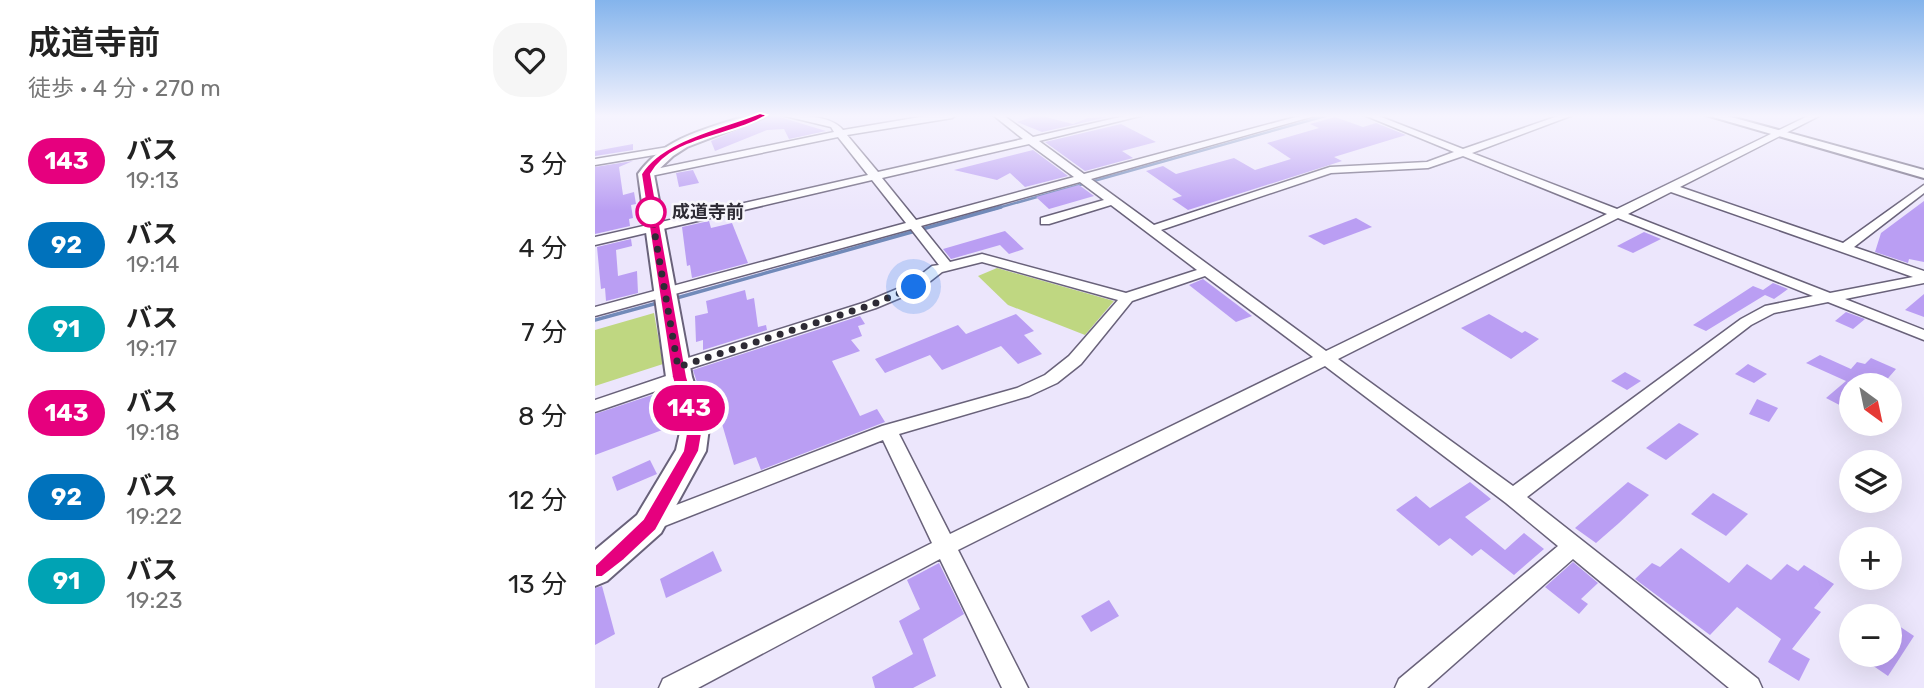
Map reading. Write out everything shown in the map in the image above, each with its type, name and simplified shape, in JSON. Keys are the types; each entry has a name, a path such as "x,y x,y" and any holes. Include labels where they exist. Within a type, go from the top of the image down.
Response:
{"main road":[{"path":"595,571 618,555 649,524 691,451 695,428 678,372 646,174 653,162 679,147"}],"street":[{"path":"646,174 773,147"},
{"path":"851,147 946,265"},
{"path":"595,242 995,147"},
{"path":"1040,147 1513,497 1749,688"},
{"path":"595,312 1195,147"},
{"path":"1448,147 1924,335"},
{"path":"1153,229 1330,170 1428,165 1479,147"},
{"path":"672,688 946,546 1753,147"},
{"path":"1827,147 1924,174"},
{"path":"595,162 674,149"},
{"path":"1669,187 1924,278"},
{"path":"1844,249 1924,188"},
{"path":"1045,221 1113,201"},
{"path":"595,406 678,372 871,305 914,287 946,265 982,258 1127,298"},
{"path":"649,524 888,431 1023,392 1051,379 1075,360 1127,298 1207,271"},
{"path":"1513,497 1746,322 1770,309 1924,278"},
{"path":"888,431 1015,688"},
{"path":"1408,688 1574,545"}],"green space":[{"path":"997,268 1114,301 1085,335 1008,305 978,276"},
{"path":"654,313 663,364 595,386 595,330"}],"building":[{"path":"633,147 633,150 595,156 595,151"},
{"path":"1052,147 1137,147 1122,151 1133,158 1085,171"},
{"path":"1273,147 1366,147 1334,157 1342,161 1188,210 1172,199 1182,196 1146,171 1163,166 1176,174 1234,158 1255,170 1291,159"},
{"path":"1033,150 1068,176 1025,187 1010,173 997,180 954,170"},
{"path":"633,161 619,167 623,195 634,192 636,204 631,205 633,218 629,219 630,226 595,234 595,167"},
{"path":"693,170 699,183 679,187 676,173"},
{"path":"1079,185 1094,196 1049,209 1036,197"},
{"path":"1924,201 1924,262 1909,259 1908,263 1875,252 1881,233"},
{"path":"1356,218 1372,227 1324,245 1308,236"},
{"path":"709,221 711,228 732,223 748,263 692,278 690,265 687,266 682,227"},
{"path":"1005,231 1024,249 1009,254 1000,245 951,259 943,249"},
{"path":"1644,232 1661,239 1633,253 1617,246"},
{"path":"631,239 632,246 616,250 618,276 637,271 638,293 606,301 605,288 601,289 597,247"},
{"path":"1203,279 1252,316 1236,322 1189,285"},
{"path":"1773,283 1788,289 1774,299 1765,295 1706,331 1693,325 1753,286 1763,290"},
{"path":"745,290 747,300 754,298 758,327 766,325 767,330 703,350 703,340 696,342 695,316 708,313 706,301"},
{"path":"1924,294 1924,317 1905,310"},
{"path":"1846,312 1865,319 1853,329 1835,321"},
{"path":"1016,314 1034,331 1024,335 1042,354 1018,364 1001,346 942,370 930,355 885,373 875,359 958,325 966,334"},
{"path":"1489,314 1522,333 1525,331 1539,339 1511,359 1461,328"},
{"path":"860,316 865,324 858,326 862,336 851,340 860,351 832,361 860,416 877,409 885,422 761,470 756,457 734,465 715,400 704,404 693,370"},
{"path":"1820,355 1851,369 1857,362 1865,364 1871,358 1896,369 1893,373 1839,373 1839,378 1806,363"},
{"path":"1748,364 1767,374 1754,383 1735,374"},
{"path":"1625,372 1641,381 1627,390 1611,381"},
{"path":"1839,387 1839,405 1826,398"},
{"path":"667,390 673,426 595,455 595,414"},
{"path":"1757,399 1778,408 1769,422 1749,414"},
{"path":"1679,423 1699,434 1666,460 1646,448"},
{"path":"650,460 657,474 617,491 612,477"},
{"path":"1470,482 1491,499 1465,517 1505,550 1524,533 1544,549 1514,575 1481,549 1472,556 1450,538 1439,546 1396,510 1416,496 1430,508"},
{"path":"1628,482 1649,495 1596,543 1575,528"},
{"path":"1713,493 1748,514 1726,536 1691,514"},
{"path":"1681,548 1729,583 1747,564 1771,580 1787,564 1798,571 1804,565 1834,584 1814,608 1821,612 1792,649 1810,659 1799,681 1768,662 1781,639 1737,607 1710,635 1635,579 1652,563 1660,567"},
{"path":"713,551 722,571 666,598 660,579"},
{"path":"1573,562 1598,583 1581,599 1588,604 1579,614 1545,587"},
{"path":"939,563 964,614 923,639 936,676 913,688 875,688 872,677 913,654 899,621 920,609 907,580"},
{"path":"602,586 615,634 595,645 595,588"},
{"path":"1109,600 1119,616 1091,632 1081,616"},
{"path":"1902,628 1914,636 1902,654"},
{"path":"1875,667 1894,667 1888,676"}],"waterway":[{"path":"994,209 1215,147"},
{"path":"673,299 1001,207"},
{"path":"595,320 661,302"}],"bus line":[{"name":"143","path":"595,571 618,555 649,524 661,508 691,451 695,428 679,377 646,174 653,162 678,147"}],"place":[{"name":"成道寺前","path":"651,212"}],"route":[{"path":"651,212 678,367 871,305 914,287"}]}
